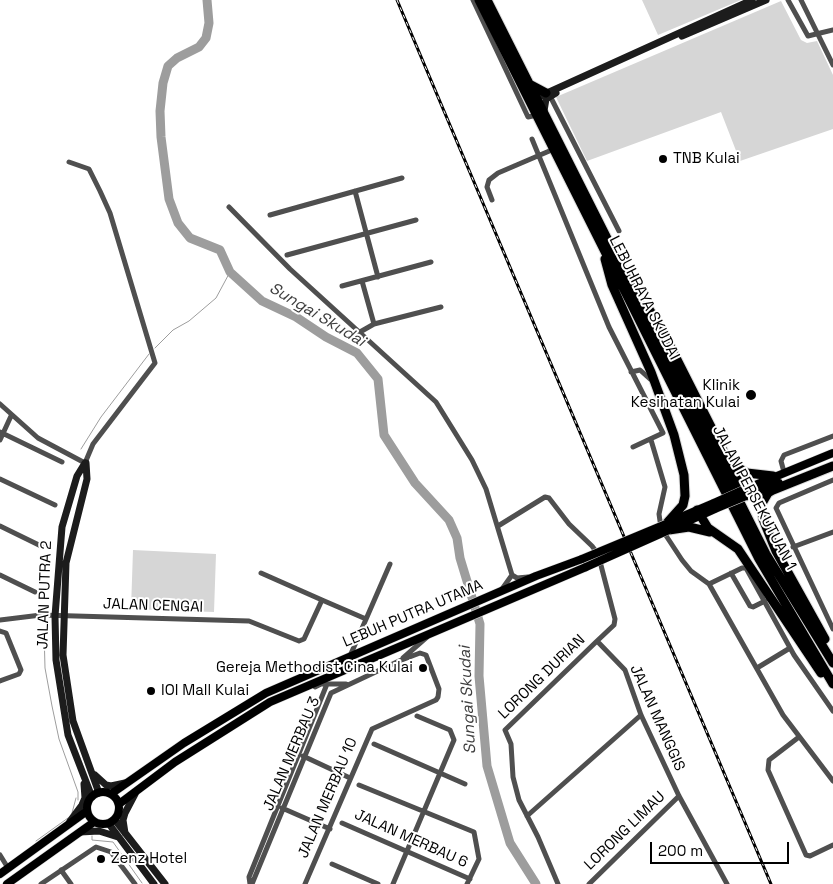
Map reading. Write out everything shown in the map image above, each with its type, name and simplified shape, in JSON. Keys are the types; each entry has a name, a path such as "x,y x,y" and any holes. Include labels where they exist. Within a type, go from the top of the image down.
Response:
{"highway":[{"name":"LEBUHRAYA SKUDAI","path":"480,0 618,261"},
{"name":"LEBUHRAYA SKUDAI","path":"487,0 536,98 542,124 554,149 758,559 833,684"},
{"path":"529,84 548,95"},
{"path":"598,238 612,285 651,372 674,435 686,487 682,505 667,527"},
{"path":"618,261 661,328 744,493"},
{"name":"JALAN PERSEKUTUAN 1","path":"618,261 766,554 833,663"},
{"path":"727,462 747,473 773,476"},
{"path":"833,464 773,490 768,493 761,505 763,519 776,551 833,655"},
{"path":"698,513 708,528 738,549 758,584 833,690"},
{"path":"667,527 702,528 718,535"}],"main road":[{"path":"744,493 773,476 833,453"},
{"path":"744,493 833,464"},
{"name":"LEBUH PUTRA UTAMA","path":"111,794 239,707 350,656 439,625 586,567 667,527 744,493"},
{"name":"LEBUH PUTRA UTAMA","path":"119,804 175,762 270,702 439,625 496,594 536,576 667,527"},
{"path":"7,884 94,822 112,822 119,812 119,804 111,794 95,795 88,804 87,811 94,822"},
{"path":"0,874 87,811"}],"street":[{"path":"473,0 528,117 540,114 548,95 752,0"},
{"path":"542,124 534,104 536,98 548,95 766,0"},
{"path":"788,0 806,34 810,37 833,30"},
{"path":"801,0 833,65"},
{"path":"548,95 619,231"},
{"path":"532,138 609,327 662,433 652,440 633,447"},
{"path":"492,200 487,186 489,180 498,173 554,149"},
{"path":"0,404 11,416 38,438 86,463 93,444 155,363 107,206 89,169 69,162"},
{"path":"270,214 402,178"},
{"path":"355,191 378,276"},
{"path":"229,207 290,269 436,402 472,460 486,489 498,526 512,575 505,587 496,594"},
{"path":"288,256 416,220"},
{"path":"342,286 431,262"},
{"path":"362,281 374,324"},
{"path":"360,332 374,324 441,307"},
{"path":"632,372 640,370 648,376 667,416"},
{"path":"0,440 11,416"},
{"path":"2,433 62,462"},
{"path":"784,472 781,461 784,456 833,436"},
{"path":"652,440 665,486 659,514 661,528 682,560 709,584 783,715 833,781"},
{"name":"JALAN PUTRA 2","path":"86,463 87,479 51,616 62,655 73,721 90,766 95,795"},
{"name":"JALAN PUTRA 2","path":"86,463 77,476 62,527 51,616 68,735 81,769 95,795"},
{"path":"0,479 55,505"},
{"path":"833,480 776,506 776,510 793,547 833,629"},
{"path":"498,526 545,497 549,498 569,524 592,546 601,564 604,584 615,619 614,625 600,636 597,641"},
{"path":"0,526 43,547"},
{"path":"793,547 833,532"},
{"path":"350,656 390,564"},
{"path":"709,584 746,568 758,584 764,602 790,648 833,711"},
{"path":"261,573 366,619"},
{"path":"731,573 750,606 753,607 764,602"},
{"path":"0,575 35,592"},
{"path":"512,575 523,578 536,576"},
{"name":"JALAN CENGAI","path":"0,620 51,616 249,621 302,641 322,600"},
{"path":"399,661 439,625"},
{"path":"0,631 6,632 21,672 0,681"},
{"name":"JALAN MANGGIS","path":"597,641 625,670 641,715 679,796 726,882"},
{"name":"LORONG DURIAN","path":"527,816 519,800 513,777 511,744 504,731 597,641"},
{"path":"756,668 790,648"},
{"name":"JALAN MERBAU 3","path":"251,884 280,807 332,693 347,684 420,653 426,654 434,673"},
{"name":"JALAN MERBAU 10","path":"305,884 372,729 436,700 439,689 434,673"},
{"path":"270,702 281,701 321,684 347,684"},
{"path":"327,684 298,754 280,807 330,829"},
{"path":"558,884 527,816 641,715"},
{"path":"392,884 454,736 450,730 417,716"},
{"path":"799,737 769,760 768,770 806,855 810,856 833,845"},
{"path":"374,744 465,784"},
{"path":"298,754 350,778"},
{"path":"90,766 97,778 106,785 129,782"},
{"path":"64,826 76,813 85,798 81,769"},
{"path":"359,785 474,832 479,857 469,881"},
{"path":"123,837 125,813 131,800 144,786"},
{"name":"LORONG LIMAU","path":"589,884 679,796"},
{"path":"112,822 152,883"},
{"name":"JALAN MERBAU 6","path":"342,823 469,881"},
{"path":"80,832 99,830 123,837 165,884"},
{"path":"41,884 91,848 98,847 113,854 135,884"},
{"path":"0,856 8,868"},
{"path":"332,864 378,884"},
{"path":"13,884 33,865"},
{"path":"61,870 71,884"},
{"path":"720,884 726,882"}],"shaded area":[{"path":"642,0 741,0 658,35"},
{"path":"781,1 801,40 807,43 817,41 833,75 833,129 740,161 721,112 587,161 556,97"},
{"path":"133,550 216,554 214,612 131,609"}],"waterway":[{"name":"Sungai Skudai","path":"207,0 209,23 206,38 199,47 177,58 168,66 163,83 160,111 161,137 169,199 178,223 190,238 220,250 230,272 262,301 296,317 326,337 357,353 378,379 384,435 415,483 449,520 457,538 460,558 480,624 479,676 487,766 510,843 536,884"},
{"path":"155,348 173,330 189,321 216,298 230,272"},
{"path":"81,449 101,417 149,354"},
{"path":"44,630 45,668 52,706 59,739 78,792 78,800"},
{"path":"72,813 76,798"},
{"path":"36,841 68,818"},
{"path":"92,836 92,840 113,842 142,883"}],"railway":[{"path":"397,0 771,884"}],"place":[{"name":"TNB Kulai","path":"663,159"},
{"name":"Klinik Kesihatan Kulai","path":"751,395"},
{"name":"Gereja Methodist Cina Kulai","path":"423,668"},
{"name":"IOI Mall Kulai","path":"151,691"},
{"name":"Zenz Hotel","path":"101,859"}]}
